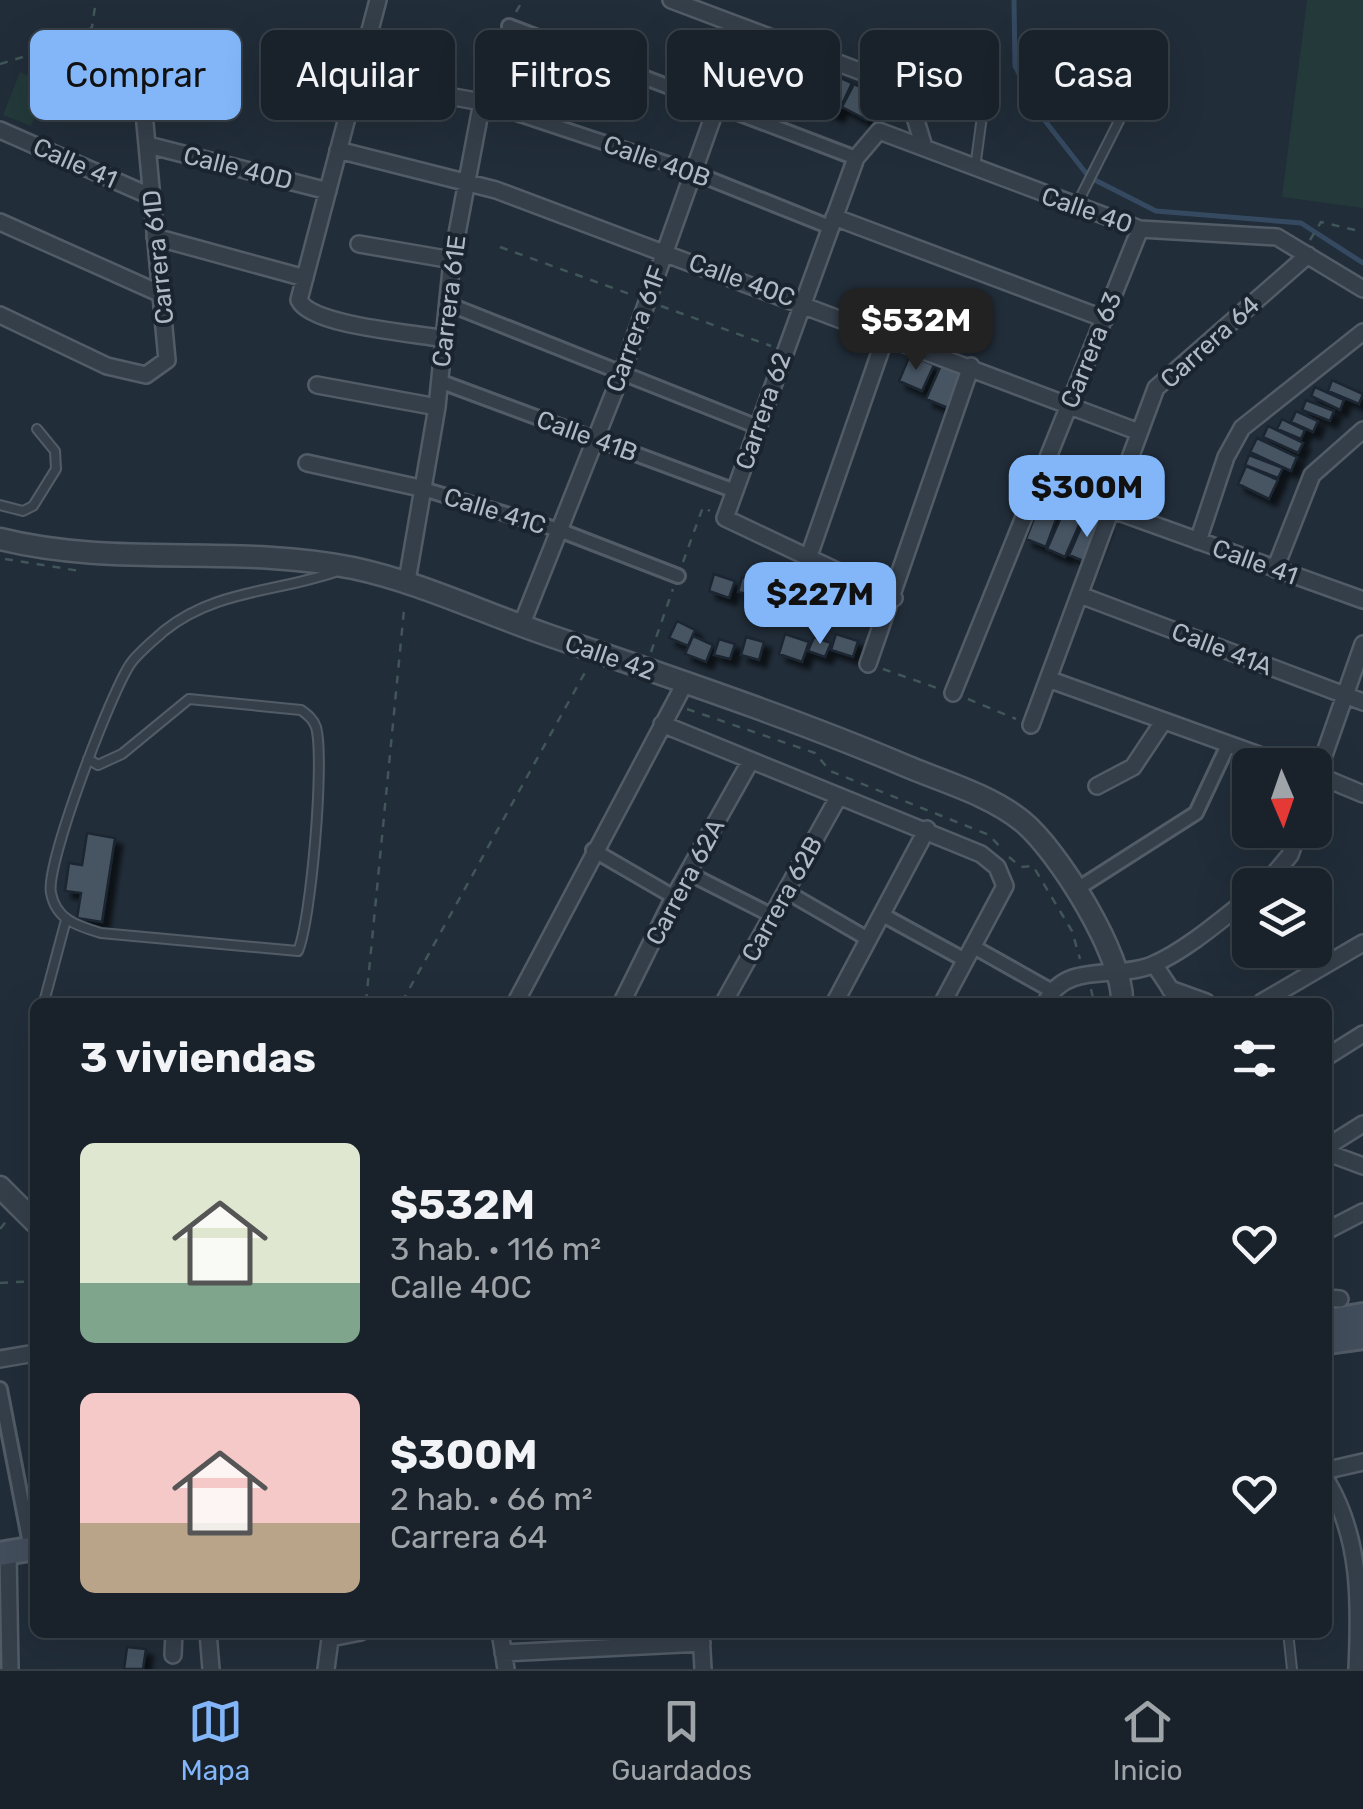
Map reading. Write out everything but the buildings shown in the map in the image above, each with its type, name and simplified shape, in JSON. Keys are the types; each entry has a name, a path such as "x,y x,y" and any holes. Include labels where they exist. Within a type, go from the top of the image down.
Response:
{"main road":[{"path":"1332,1320 1363,1315"},
{"path":"1332,1341 1363,1337"}],"street":[{"path":"378,0 299,300 303,308 322,318 445,338"},
{"path":"671,0 744,30"},
{"path":"509,26 667,84"},
{"path":"840,65 894,84 910,104 924,147"},
{"name":"Carrera 61D","path":"0,315 122,370 146,375 168,360 145,120"},
{"name":"Carrera 61E","path":"406,582 437,406 452,260 478,120"},
{"name":"Calle 40B","path":"536,120 1105,319"},
{"name":"Carrera 61F","path":"521,626 620,375 708,120"},
{"path":"760,120 856,158"},
{"name":"Calle 41","path":"0,130 150,196"},
{"name":"Calle 40","path":"879,130 975,168 1078,202 1140,229 1277,237 1308,249 1363,289"},
{"name":"Carrera 62","path":"809,556 725,518 856,158 879,130"},
{"name":"Calle 40D","path":"148,145 328,191"},
{"name":"Calle 40C","path":"338,150 466,182 664,251 1139,432"},
{"path":"0,222 161,294"},
{"name":"Carrera 63","path":"953,693 1035,481 1140,229"},
{"path":"155,238 305,278"},
{"path":"359,244 452,260"},
{"name":"Carrera 64","path":"1030,725 1156,388 1308,249"},
{"path":"448,304 758,427"},
{"path":"1198,541 1226,457 1242,428 1363,332"},
{"path":"886,335 809,556 894,598"},
{"path":"868,664 894,598 971,366"},
{"name":"Calle 41B","path":"438,381 736,491"},
{"path":"317,385 437,406"},
{"path":"1275,570 1312,475 1363,430"},
{"name":"Calle 41C","path":"307,463 420,488 558,530 678,576"},
{"name":"Calle 41","path":"1113,510 1363,600"},
{"name":"Calle 42","path":"0,539 78,555 235,557 350,567 406,582 587,656 684,682 818,728 990,802 1033,832 1074,892 1120,974"},
{"name":"Calle 41A","path":"1080,595 1363,702"},
{"path":"1326,748 1363,644"},
{"path":"1048,679 1237,748"},
{"path":"518,998 684,682"},
{"path":"1097,786 1133,767 1163,722"},
{"path":"662,724 927,830 981,854 997,866 1005,886 945,998"},
{"path":"1074,892 1196,813 1228,745"},
{"name":"Carrera 62A","path":"624,998 674,897 750,762"},
{"path":"1332,783 1363,794"},
{"name":"Carrera 62B","path":"726,998 839,796"},
{"path":"836,998 927,830"},
{"path":"593,850 674,897"},
{"path":"688,873 773,916"},
{"path":"787,892 868,939"},
{"path":"881,914 968,953 1049,997 1070,977 1120,974 1154,964 1232,910"},
{"path":"1269,998 1363,943"},
{"path":"1154,964 1174,996"},
{"path":"1120,974 1122,998"},
{"path":"1332,1053 1363,1034"},
{"path":"1332,1143 1363,1124"},
{"path":"1332,1155 1363,1166"},
{"path":"0,1188 30,1217"},
{"path":"1332,1228 1363,1212"},
{"path":"0,1360 30,1354"},
{"path":"0,1389 19,1551 10,1669"},
{"path":"1332,1469 1363,1462"},
{"path":"1332,1489 1354,1546 1360,1610 1357,1669"},
{"path":"173,1656 174,1638"},
{"path":"208,1638 211,1669"},
{"path":"326,1669 331,1638"},
{"path":"505,1661 701,1638 704,1669"}],"lane":[{"path":"975,168 982,120"},
{"path":"1078,202 1120,120"},
{"path":"0,505 23,510 33,506 56,469 55,451 36,429"},
{"path":"88,759 98,765 122,754 189,699 301,710 310,716 319,746 321,780 302,943 294,954 101,933 66,920 50,892 52,869 88,759 130,664 165,630 204,604 256,590 311,583 350,567"},
{"path":"45,998 66,920"},
{"path":"1289,1638 1292,1669"}],"path":[{"path":"0,64 86,34 95,18 96,0"},
{"path":"508,30 509,26"},
{"path":"1308,249 1320,225 1363,232"},
{"path":"1035,481 1113,510"},
{"path":"0,558 36,567 95,570"},
{"path":"366,998 404,610"},
{"path":"404,998 587,656"},
{"path":"672,704 815,753 830,772 990,835 1021,867 1033,866 1072,931 1089,974 1093,998"},
{"path":"0,1283 30,1281"}],"green space":[{"path":"1307,0 1363,0 1363,208 1282,197"},
{"path":"20,72 30,76 31,126 3,115"}],"waterway":[{"path":"1014,0 1015,66 1042,117 1089,177 1156,211 1301,223 1363,263"}]}
